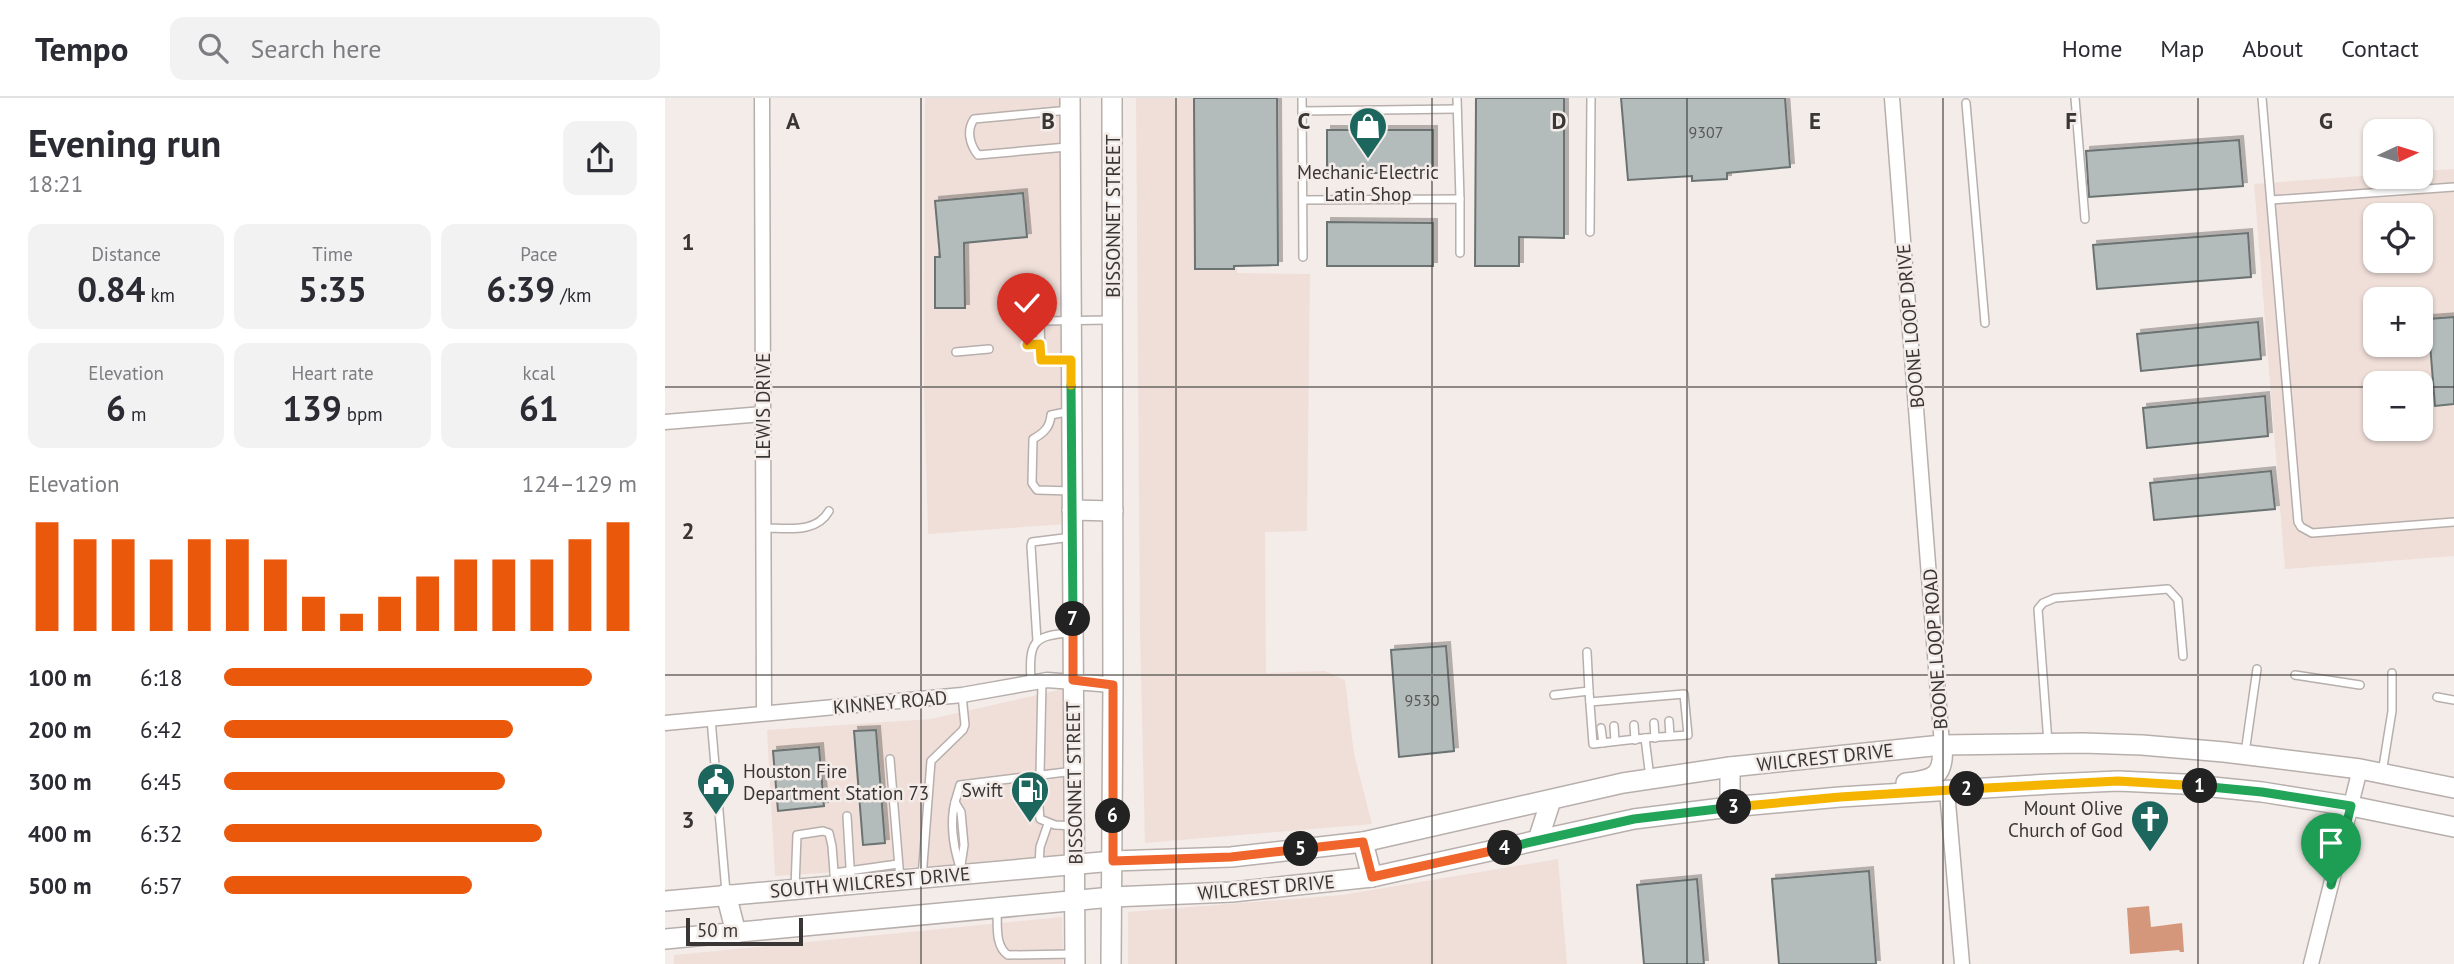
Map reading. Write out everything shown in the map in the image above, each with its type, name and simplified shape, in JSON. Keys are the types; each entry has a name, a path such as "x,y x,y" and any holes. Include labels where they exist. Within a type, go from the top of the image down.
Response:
{"main road":[{"name":"BISSONNET STREET","path":"1111,964 1112,98"},
{"name":"BISSONNET STREET","path":"1070,104 1075,959"},
{"path":"1072,501 1113,511"},
{"path":"1840,797 1852,790 1926,781 1941,768 1942,745"},
{"name":"WILCREST DRIVE","path":"1076,866 1113,861 1231,857 1363,842 1650,779 1730,767 1942,745 2142,745 2245,754 2360,769 2454,788"},
{"path":"1730,767 1730,807"},
{"name":"WILCREST DRIVE","path":"1075,900 1232,892 1372,877 1634,819 1730,807 1840,797 2118,781 2262,792 2351,806 2454,827"},
{"path":"1538,840 1551,800"},
{"path":"1363,842 1372,877"},
{"name":"SOUTH WILCREST DRIVE","path":"665,901 795,889 843,878 899,872 922,878 960,870 1076,866"},
{"path":"726,894 736,933"},
{"name":"SOUTH WILCREST DRIVE","path":"665,939 1075,900"}],"street":[{"name":"LEWIS DRIVE","path":"762,98 764,713"},
{"name":"BOONE LOOP DRIVE","path":"1892,98 1929,554"},
{"path":"665,422 763,414"},
{"name":"BOONE LOOP ROAD","path":"1929,554 1942,745"},
{"name":"KINNEY ROAD","path":"665,723 963,695 1036,682 1073,680 1113,685"},
{"path":"2311,964 2360,769"},
{"path":"1947,791 1962,964"}],"lane":[{"path":"1303,98 1303,257"},
{"path":"1457,98 1460,253"},
{"path":"1590,232 1591,98"},
{"path":"2075,98 2085,219"},
{"path":"2262,98 2298,522 2312,533 2454,522"},
{"path":"1966,103 1985,323"},
{"path":"1070,104 974,119 969,125 971,146 978,155 1070,147"},
{"path":"1303,111 1457,109"},
{"path":"2271,200 2454,187"},
{"path":"1303,200 1460,199"},
{"path":"1071,360 1041,360 1040,321 1113,320"},
{"path":"1027,345 1040,344"},
{"path":"956,352 989,349"},
{"path":"1072,411 1051,415 1050,423 1042,435 1033,439 1033,483 1037,490 1072,501"},
{"path":"764,528 806,527 822,522 829,511"},
{"path":"1072,537 1033,542 1031,546 1037,641 1030,658 1036,682 1040,819 1048,824 1075,826"},
{"path":"2048,744 2038,609 2043,603 2055,598 2168,589 2178,600 2183,656"},
{"path":"1037,641 1046,634 1073,633"},
{"path":"1587,652 1590,691 1590,702 1593,744 1688,735 1684,694 1590,702"},
{"path":"2245,754 2257,669"},
{"path":"2382,774 2392,711 2392,673"},
{"path":"2295,675 2360,684"},
{"path":"1554,695 1590,691"},
{"path":"922,878 931,761 963,730 963,695"},
{"path":"1667,695 1668,705"},
{"path":"1652,697 1653,706"},
{"path":"2437,697 2454,700"},
{"path":"1632,698 1633,708"},
{"path":"1613,700 1613,709"},
{"path":"1599,701 1600,711"},
{"path":"711,718 726,894"},
{"path":"1669,721 1670,736"},
{"path":"1654,723 1655,738"},
{"path":"1634,725 1635,740"},
{"path":"1614,726 1615,741"},
{"path":"1601,728 1603,743"},
{"path":"1646,738 1650,779"},
{"path":"890,758 899,872"},
{"path":"960,870 964,845 961,812 955,802 960,785 1075,771"},
{"path":"843,878 847,816"},
{"path":"1039,869 1040,847 1048,824"},
{"path":"795,889 796,839 801,833 829,833 843,878"},
{"path":"997,908 999,945 1009,956 1075,959"}],"shaded area":[{"path":"925,98 1062,98 1066,524 928,534 924,388"},
{"path":"1136,98 1237,98 1237,273 1310,274 1307,531 1265,532 1266,673 1325,671 1345,680 1354,754 1372,824 1145,843 1140,634"},
{"path":"2454,169 2454,556 2285,569 2254,184 2363,176 2363,189 2433,189 2433,170"},
{"path":"1063,689 1066,857 775,876 767,730 931,719"},
{"path":"1558,859 1567,964 1128,964 1128,912 1342,895"},
{"path":"2149,906 2151,927 2182,923 2184,952 2179,950 2130,954 2127,908"},
{"path":"1062,917 1063,964 674,964 674,955"}],"building":[{"path":"1194,98 1277,98 1278,265 1195,269"},
{"path":"1476,98 1564,98 1564,238 1519,237 1519,266 1475,266"},
{"path":"1621,98 1785,98 1790,167 1727,173 1727,179 1692,181 1692,176 1628,180"},
{"path":"1327,130 1433,130 1433,173 1327,173"},
{"path":"2239,140 2243,186 2089,197 2086,151"},
{"path":"1023,193 1027,237 964,243 965,308 935,308 935,257 940,257 935,201"},
{"path":"1327,222 1433,223 1433,266 1327,266"},
{"path":"2248,233 2251,277 2097,289 2093,245"},
{"path":"2454,317 2454,404 2435,406 2431,357 2433,319"},
{"path":"2258,322 2261,359 2141,371 2137,334"},
{"path":"2265,396 2268,436 2147,448 2143,408"},
{"path":"2271,471 2275,509 2154,520 2150,483"},
{"path":"1446,646 1454,751 1399,757 1391,650"},
{"path":"876,730 885,843 863,845 854,731"},
{"path":"819,747 824,806 778,811 773,751"},
{"path":"1869,871 1876,964 1779,964 1772,879"},
{"path":"1697,879 1704,964 1644,964 1637,885"}],"place":[{"name":"Mechanic Electric Latin Shop","path":"1368,160"},
{"name":"Houston Fire Department Station 73","path":"716,816"},
{"name":"Swift","path":"1030,824"},
{"name":"Mount Olive Church of God","path":"2150,853"}],"route":[{"path":"1027,345 1040,344 1041,360 1071,360 1073,680 1113,685 1113,861 1231,857 1363,842 1372,877 1634,819 1840,797 2118,781 2262,792 2351,806 2331,885"}]}
